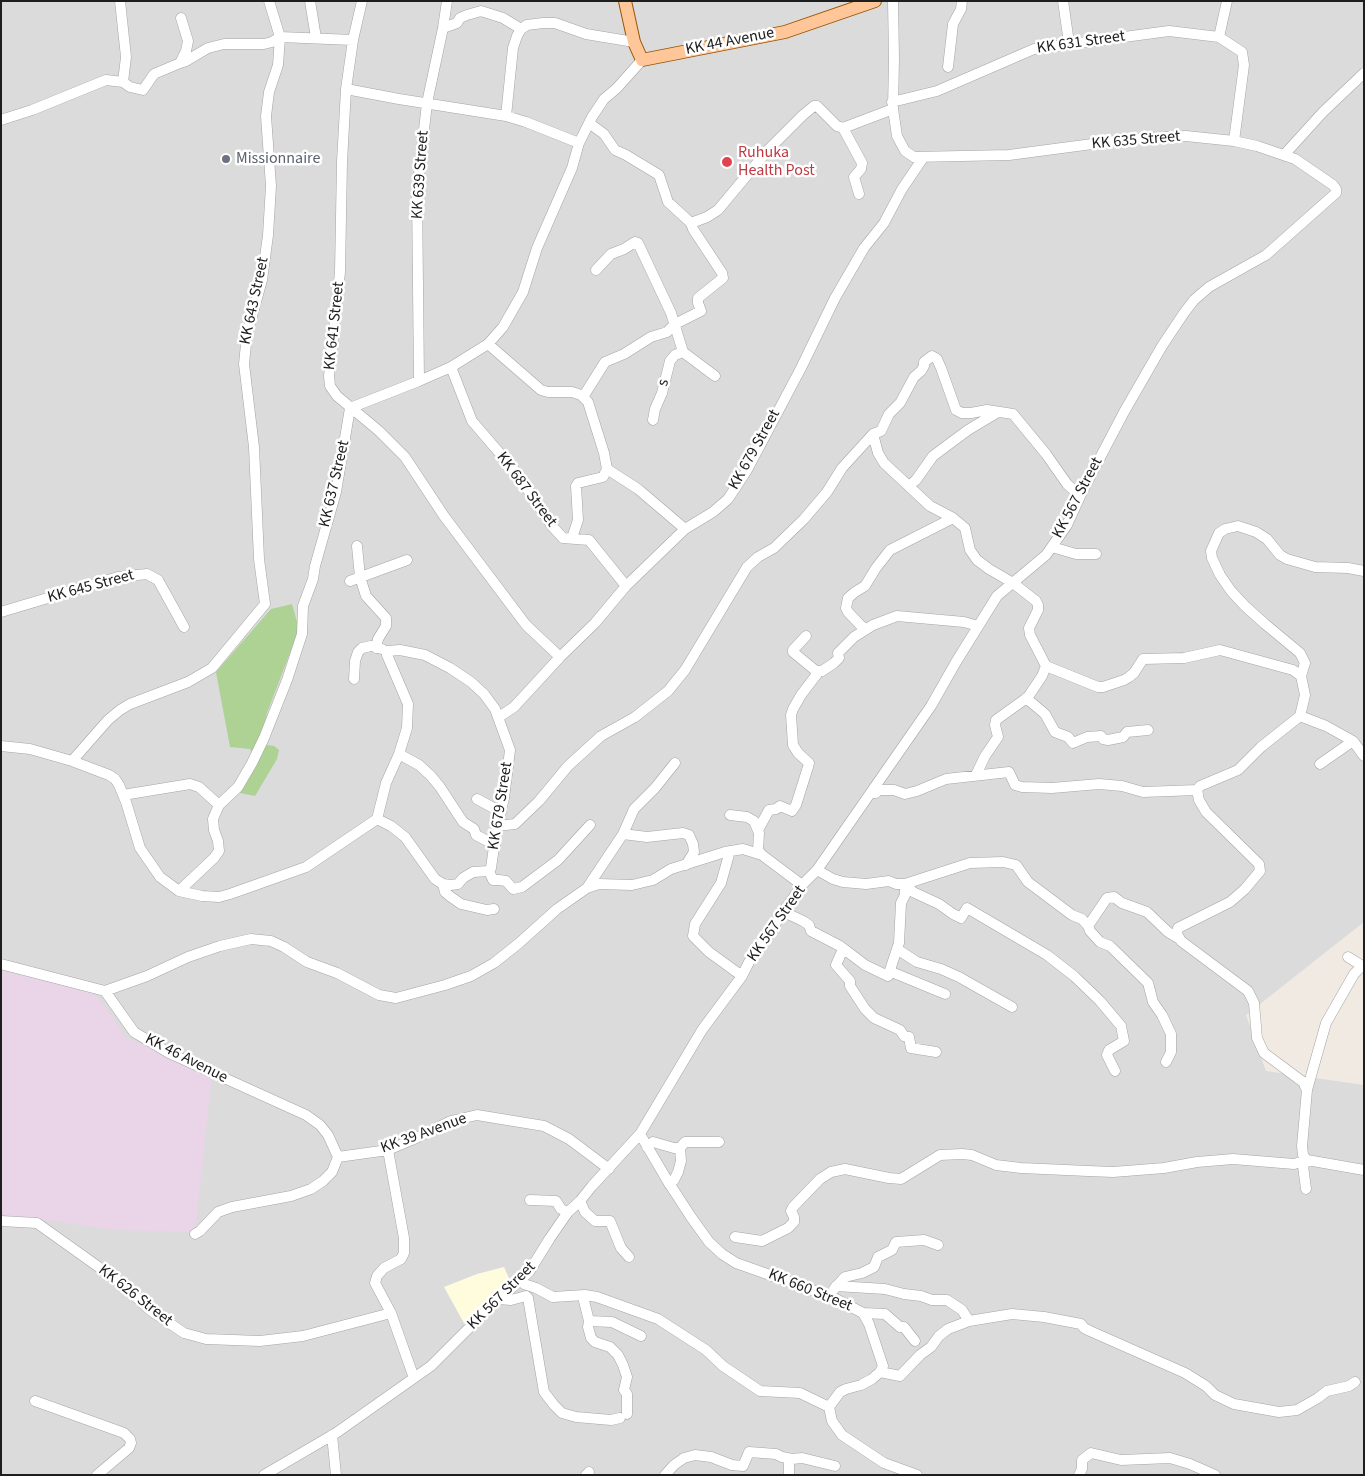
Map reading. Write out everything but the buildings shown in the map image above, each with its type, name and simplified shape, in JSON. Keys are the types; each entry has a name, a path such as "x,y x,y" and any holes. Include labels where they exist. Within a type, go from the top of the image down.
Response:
{"main road":[{"path":"625,1 634,42 642,60"},
{"name":"KK 44 Avenue","path":"642,60 785,32 861,4 875,1"}],"street":[{"path":"120,1 126,57 123,82"},
{"name":"KK 643 Street","path":"72,761 108,720 120,710 130,704 188,682 212,668 265,604 259,559 254,447 244,364 247,334 262,280 268,235 271,186 266,116 269,92 278,65 280,37 269,1"},
{"path":"310,1 316,38"},
{"name":"KK 641 Street","path":"362,1 352,40 346,89 342,162 340,272 329,376 330,386 337,396 379,431 405,456 444,516 526,625 560,657"},
{"name":"KK 639 Street","path":"419,381 417,192 427,103 447,1"},
{"path":"892,1 894,59 892,106 897,136 905,151 914,157 923,158"},
{"path":"948,67 953,24 961,9 962,1"},
{"path":"1063,1 1069,43"},
{"path":"1219,37 1227,1"},
{"path":"443,28 453,25 467,15 481,11 503,18 522,30"},
{"path":"180,63 186,52 188,41 181,18"},
{"path":"506,116 513,48 517,36 527,25 555,24 586,34 634,42"},
{"name":"KK 631 Street","path":"843,128 892,106 937,91 1034,49 1169,31 1219,37 1242,52 1244,57 1234,141"},
{"path":"1,120 32,110 106,80 123,82 130,87 143,90 154,74 186,61 215,45 264,44 280,37 352,40"},
{"path":"350,408 450,367 488,344 503,328 523,292 537,248 572,168 579,143 589,122 604,99 618,88 642,60"},
{"path":"1284,155 1317,118 1364,73"},
{"path":"346,89 506,116 579,143"},
{"path":"691,223 708,217 718,210 768,150 814,106 817,106 837,126 843,128 862,163 861,169 854,177 859,194"},
{"path":"583,397 605,362 624,354 651,337 667,332 675,324 700,311 698,298 723,278 691,223 668,202 659,175 614,150 604,134 589,122"},
{"name":"KK 635 Street","path":"923,158 1009,155 1130,139 1186,136 1234,141 1284,155 1295,159 1333,185 1336,193 1266,255 1201,293"},
{"name":"KK 679 Street","path":"442,884 451,886 458,884 473,872 489,871 492,864 497,826 510,760 510,750 499,717 514,707 560,657 595,623 626,586 685,529 713,512 728,499 747,470 801,368 835,298 864,248 884,223 902,189 923,158"},
{"path":"596,270 611,254 624,250 635,242 638,243 675,324 683,352 715,376"},
{"name":"KK 567 Street","path":"264,1475 332,1435 431,1366 529,1272 568,1212 580,1202 592,1186 640,1134 702,1030 742,976 749,962 802,886 817,870 931,706 997,596 1046,555 1067,525 1124,412 1162,346 1184,312 1201,293"},
{"path":"488,344 541,390 548,392 572,392 583,397 588,402 607,469 603,477 578,482 576,486 578,520 572,538"},
{"name":"s","path":"653,420 671,358 683,352"},
{"path":"497,826 516,824 539,802 568,766 601,736 635,717 668,691 685,670 747,567 758,557 774,548 804,519 827,492 842,468 873,434 881,431 889,414 900,403 914,377 921,371 924,362 932,356 937,359 941,368 956,410 971,413 988,410 1013,414 1067,484 1080,496"},
{"name":"KK 687 Street","path":"450,367 472,421 515,471 552,526 563,538 588,540 626,586"},
{"name":"KK 637 Street","path":"219,805 238,787 252,763 287,680 302,634 303,606 313,579 336,492 350,408"},
{"path":"909,486 916,480 933,456 968,430 998,412"},
{"path":"873,434 878,453 884,463 930,506 953,518 965,528 970,550 978,560 988,569 1013,583 1038,605 1038,610 1029,628 1030,635 1046,666 1098,687 1129,677 1143,659 1184,658 1220,650 1293,670 1301,676"},
{"path":"607,469 638,489 685,529"},
{"path":"865,630 848,612 846,608 848,598 865,586 890,550 953,518"},
{"path":"871,792 894,790 910,794 946,780 1009,772 1015,785 1022,787 1052,788 1100,784 1122,786 1143,792 1197,790 1200,786 1238,770 1260,747 1300,716 1306,696 1301,676 1305,663 1300,653 1245,606 1220,575 1212,558 1211,551 1219,533 1231,526 1238,526 1256,532 1267,539 1280,555 1287,559 1315,567 1348,568 1364,571"},
{"path":"357,546 355,579 366,596 386,618 386,626 378,639 376,648"},
{"path":"1052,546 1076,554 1096,554"},
{"path":"355,579 407,560"},
{"name":"KK 645 Street","path":"1,612 118,577 146,574 158,580 184,627"},
{"path":"806,636 793,652 816,671 822,671 839,658 838,653 854,637 873,625 897,616 964,622 978,626"},
{"path":"354,680 355,661 358,652 362,648 371,646 425,655 471,682 484,694 496,709 499,717"},
{"path":"1,746 30,749 72,761 109,775 119,785 140,848 160,877 179,891 218,897 298,870 323,857 377,819 386,783 399,754 407,728 408,704 387,655 390,650"},
{"path":"976,775 984,756 998,737 995,725 996,720 1026,698 1042,676 1046,666"},
{"path":"758,830 769,810 780,806 792,811 796,805 809,763 798,753 793,745 791,715 817,674 816,671"},
{"path":"1026,698 1044,714 1055,732 1068,737 1073,743 1087,737 1101,736 1108,740 1124,737 1127,732 1148,730"},
{"path":"1300,716 1326,726 1353,741 1364,756"},
{"path":"1320,764 1353,741"},
{"path":"399,754 419,765 431,776 440,786 463,822 474,829 476,835 495,845"},
{"path":"587,888 623,834 634,809 655,788 675,763"},
{"path":"123,795 190,784 199,787 219,805 213,819 219,851 179,891"},
{"path":"1178,938 1178,928 1230,902 1246,889 1260,872 1260,864 1206,812 1199,800 1197,790"},
{"path":"477,799 500,812"},
{"path":"730,815 747,816 754,821 758,830 758,850 762,856"},
{"path":"377,819 391,826 405,837 435,879 442,884 445,892 451,897 461,904 487,910 494,909"},
{"path":"489,871 493,880 506,881 513,889 522,887 558,860 590,826"},
{"path":"623,834 647,837 683,833 689,835 694,852 686,865"},
{"path":"1,964 105,992 147,976 188,957 220,946 251,939 271,941 307,962 337,973 379,995 396,998 446,985 471,976 494,963 557,909 587,888 599,884 632,885 653,880 671,869 743,848 762,856 802,886"},
{"path":"730,851 721,883 695,924 693,936 709,952 742,976"},
{"path":"817,870 842,882 873,884 889,881 896,884 905,884 970,863 1003,862 1016,865 1028,882 1072,915 1082,919 1100,942 1110,946 1148,983 1152,1002 1162,1015 1171,1034 1171,1052 1166,1062"},
{"path":"888,976 899,942 900,903 905,895 905,884"},
{"path":"905,884 913,892 939,904 961,918 967,908 984,917 1048,955 1074,976 1100,1001 1121,1026 1124,1040 1109,1050 1107,1055 1115,1071"},
{"path":"1088,926 1107,898 1114,898 1147,912 1168,932 1248,991 1254,1003 1257,1038 1264,1053 1303,1082 1307,1090"},
{"path":"784,912 803,921 811,931 843,949 866,965 888,976"},
{"path":"897,948 917,962 959,977 1012,1007"},
{"path":"843,949 836,965 850,980 850,986 865,1009 874,1018 900,1030 904,1036 909,1037 911,1048 936,1052"},
{"path":"1307,1160 1303,1155 1302,1146 1307,1090 1326,1023 1354,974 1363,966 1348,957"},
{"path":"888,976 894,973 945,994"},
{"name":"KK 46 Avenue","path":"105,992 134,1032 146,1040 231,1082 306,1115 320,1125 328,1135 338,1157"},
{"name":"KK 39 Avenue","path":"338,1157 388,1150 414,1140 450,1121 477,1115 544,1126 569,1139 609,1169"},
{"name":"KK 660 Street","path":"640,1134 669,1184 710,1242 726,1257 736,1263 832,1297 863,1313 883,1366 880,1372"},
{"path":"647,1147 652,1142 680,1148"},
{"path":"669,1184 674,1180 678,1172 681,1161 680,1148 685,1142 719,1142"},
{"path":"388,1150 404,1238 404,1253 401,1259 384,1268 377,1276 375,1283 392,1314 414,1378"},
{"path":"735,1237 762,1241 788,1228 794,1222 791,1211 793,1207 820,1179 831,1172 845,1169 902,1179 940,1155 962,1154 984,1159 996,1165 1022,1168 1113,1172 1164,1168 1197,1162 1233,1159 1294,1164 1307,1160 1364,1170"},
{"path":"195,1234 218,1212 232,1207 291,1196 311,1189 332,1172 338,1157"},
{"path":"1306,1189 1303,1166 1307,1160"},
{"path":"530,1200 556,1201 562,1209 568,1212"},
{"path":"580,1202 585,1212 595,1221 610,1221 621,1248 629,1257"},
{"name":"KK 626 Street","path":"1,1222 37,1223 121,1283 157,1315 184,1333 206,1339 260,1341 303,1336 392,1314"},
{"path":"832,1297 836,1286 845,1277 862,1273 874,1267 878,1257 892,1250 896,1242 924,1240 938,1245"},
{"path":"521,1280 524,1284 553,1297 585,1295 597,1297 658,1319 706,1350 723,1366 760,1392 800,1393 829,1407"},
{"path":"836,1286 885,1288 932,1300 947,1300 962,1310 969,1321"},
{"path":"499,1299 511,1300 526,1296 528,1298 544,1392 554,1405 562,1413 576,1417 611,1420 624,1416 627,1394 624,1390 627,1377 618,1355 610,1347 595,1342 591,1338 584,1301 585,1295"},
{"path":"863,1313 885,1314 900,1328 904,1327 915,1341"},
{"path":"918,1475 884,1463 842,1435 832,1421 829,1407 840,1392 861,1385 880,1372 900,1376 920,1355 931,1347 939,1336 948,1329 969,1321 1012,1314 1044,1317 1081,1324 1084,1328 1185,1373 1206,1386 1216,1395 1234,1404 1279,1412 1297,1410 1327,1391 1350,1386 1355,1382"},
{"path":"589,1321 612,1322 641,1336"},
{"path":"35,1401 124,1433 130,1439 129,1448 97,1475"},
{"path":"332,1435 336,1475"},
{"path":"665,1475 684,1458 695,1455 711,1457 732,1465 743,1466 749,1452 776,1454 792,1459 802,1458 835,1466"},
{"path":"1079,1475 1082,1469 1082,1460 1091,1453 1121,1460 1170,1458 1216,1475"},
{"path":"790,1475 789,1461 792,1459"}],"shaded area":[{"path":"1,1 1364,1 1364,922 1246,1015 1266,1071 1364,1085 1364,1475 1,1475"},
{"path":"1,971 33,976 92,991 111,1014 125,1037 212,1075 195,1232 115,1230 1,1214"},
{"path":"504,1267 511,1283 465,1325 444,1287 477,1274"}],"green space":[{"path":"292,604 299,629 267,713 260,744 274,746 279,750 277,759 255,796 240,793 235,788 254,756 250,749 230,747 216,672 271,609"}],"place":[{"name":"Missionnaire","path":"226,159"},
{"name":"Ruhuka Health Post","path":"727,162"}]}
